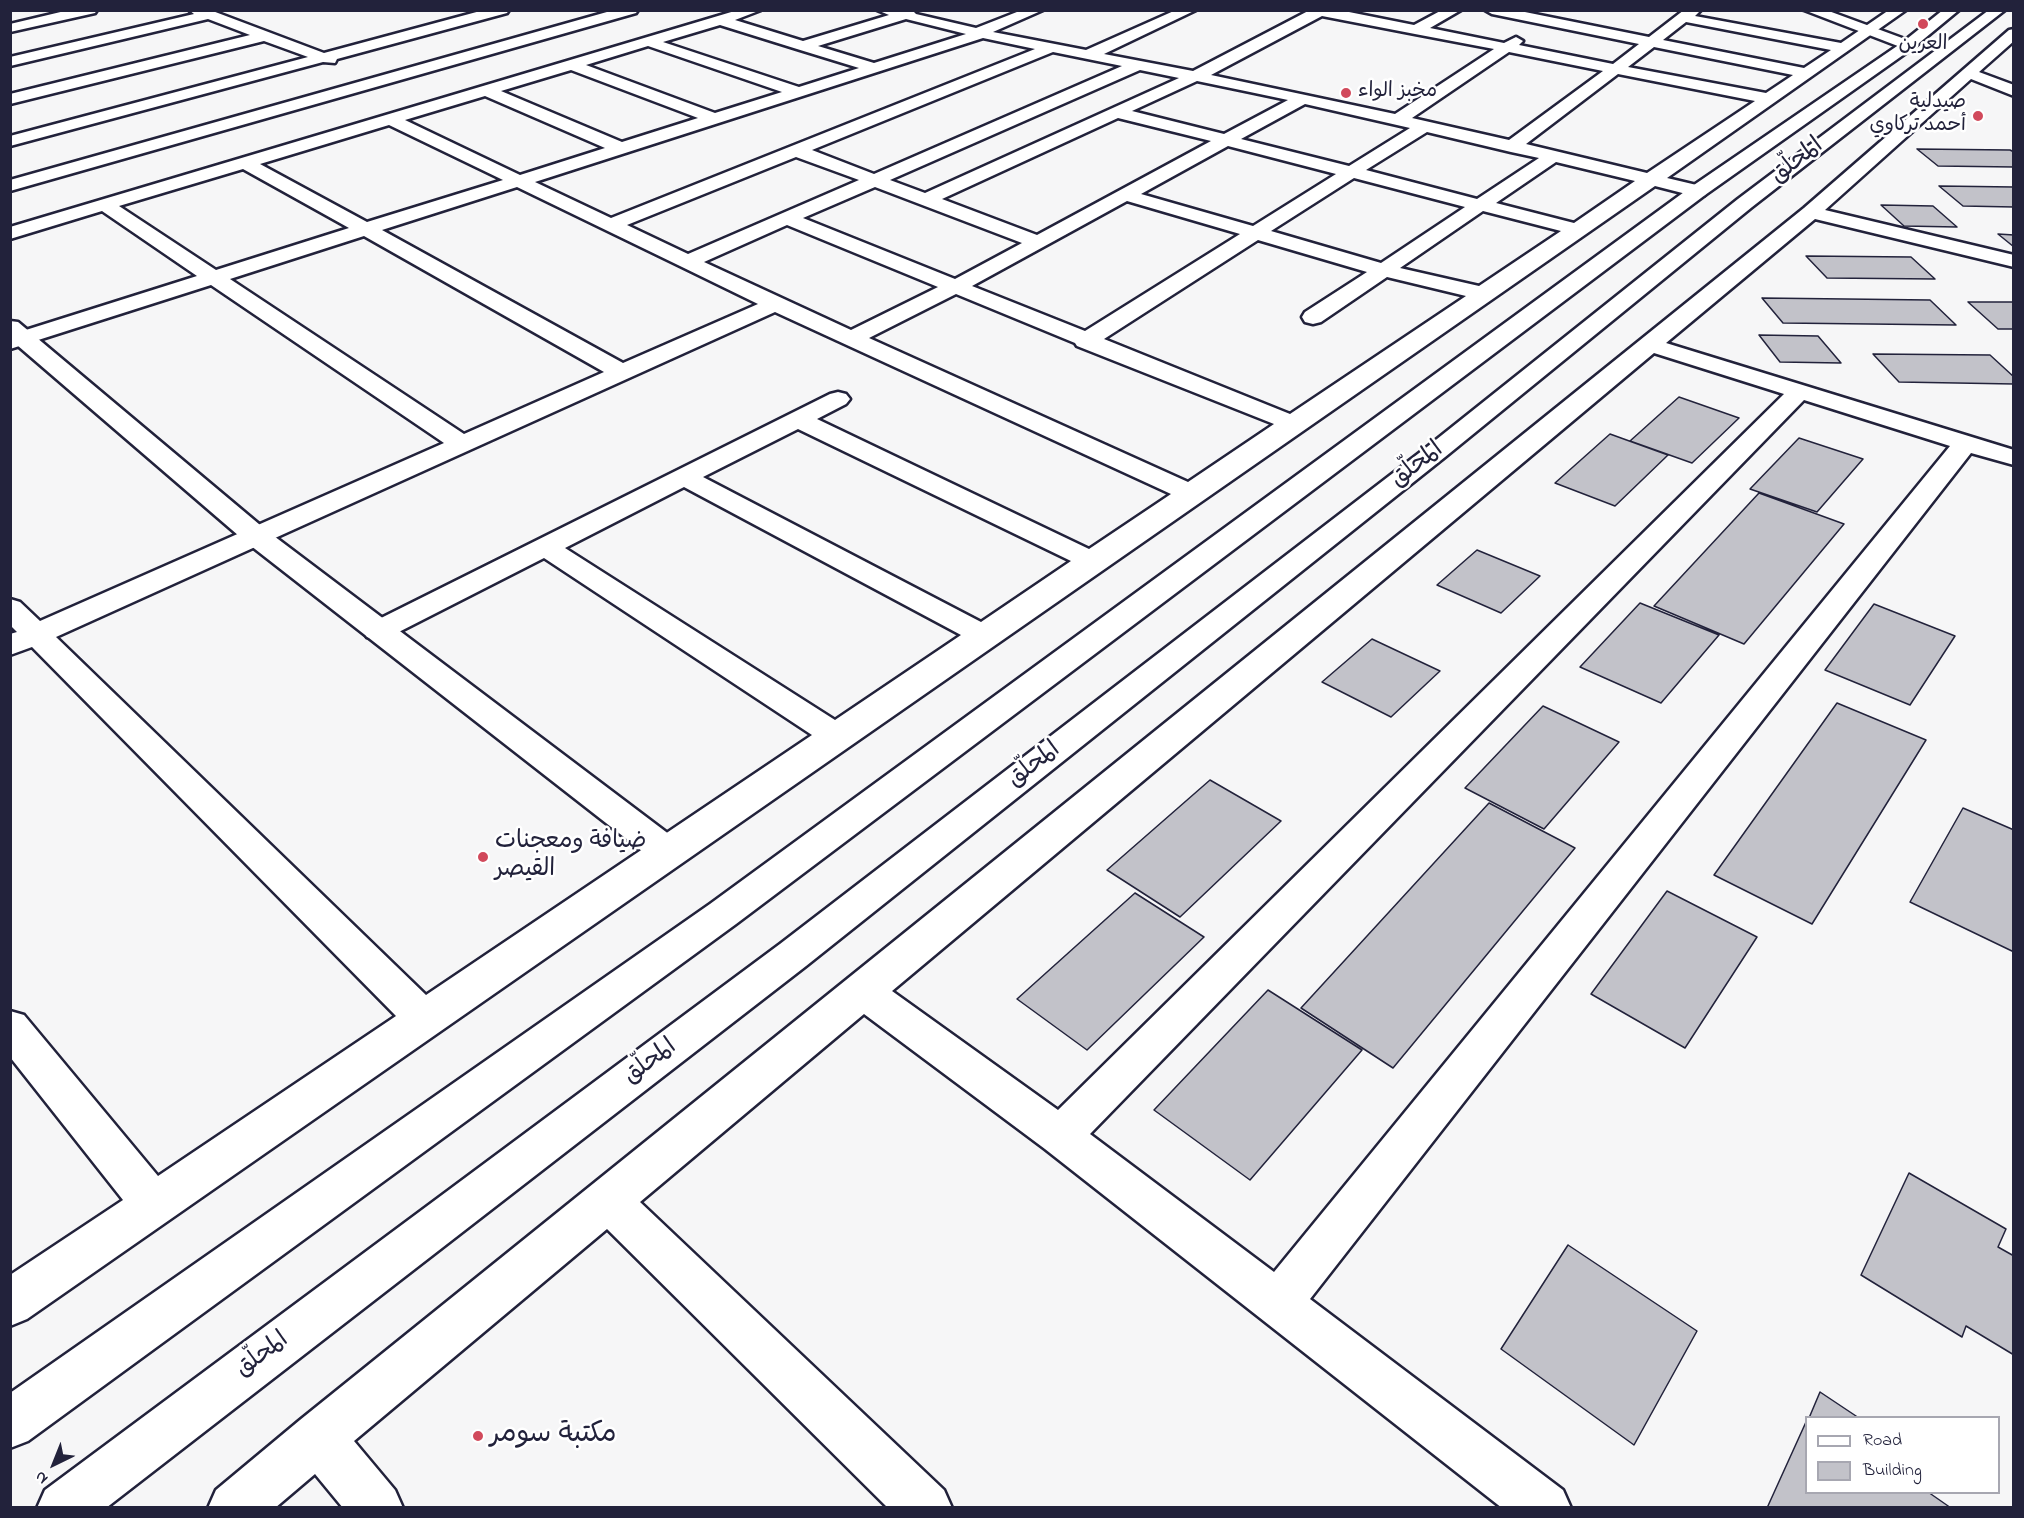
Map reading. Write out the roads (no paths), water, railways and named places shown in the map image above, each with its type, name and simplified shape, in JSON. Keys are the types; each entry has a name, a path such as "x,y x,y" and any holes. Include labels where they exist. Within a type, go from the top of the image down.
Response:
{"main road":[{"path":"10,28 90,10"},
{"path":"10,141 502,10"},
{"path":"10,186 631,10"},
{"path":"10,233 754,10"},
{"path":"884,10 911,13 979,34 1196,76 1398,120 1698,191"},
{"path":"14,336 214,277 715,119 979,34 1036,10"},
{"path":"1088,55 1189,10"},
{"path":"1415,30 1454,10"},
{"path":"1492,10 1808,73"},
{"path":"1398,120 1505,48 1569,10"},
{"path":"1811,10 1913,41"},
{"path":"1838,10 1872,29"},
{"name":"المحلّق","path":"10,1423 723,914 1698,191 1913,41 1952,10"},
{"name":"المحلّق","path":"63,1508 793,956 1426,460 1745,203 1998,10"},
{"path":"926,199 1196,76 1321,11 1770,99"},
{"path":"10,62 202,13 404,89"},
{"path":"802,46 911,13"},
{"path":"1511,147 1689,14 1872,29"},
{"path":"720,20 874,68"},
{"path":"10,1303 1872,29"},
{"path":"234,1508 1811,212 2013,33"},
{"path":"10,99 265,36"},
{"path":"649,42 798,92"},
{"path":"611,225 1051,48"},
{"path":"572,65 715,119"},
{"path":"687,262 1138,65"},
{"path":"1968,73 2013,92"},
{"path":"487,91 621,148"},
{"path":"423,96 443,104"},
{"path":"851,339 955,288 1302,99"},
{"path":"1115,112 1348,174 1579,230"},
{"path":"392,120 775,304 1194,494"},
{"path":"1085,340 1424,126"},
{"path":"796,151 1039,242"},
{"path":"1313,317 1481,207 1552,157"},
{"path":"246,163 622,372"},
{"path":"1125,195 1384,270 1485,294"},
{"path":"105,205 462,444"},
{"path":"1811,212 2013,261"},
{"path":"786,219 1295,424"},
{"path":"24,640 775,304"},
{"path":"14,336 256,536 378,632 669,853"},
{"path":"1650,345 2013,458"},
{"path":"1060,1136 1800,391"},
{"path":"378,632 838,399"},
{"path":"798,419 1094,562"},
{"path":"1278,1303 1966,443"},
{"path":"684,477 985,636"},
{"path":"545,547 838,737"},
{"path":"10,608 24,640 426,1019"},
{"path":"862,991 1060,1136 1545,1508"},
{"path":"10,1028 154,1205"},
{"path":"608,1200 926,1508"},
{"path":"318,1438 377,1508"}],"place":[{"name":"العرين","path":"1923,24"},
{"name":"مخبز الواء","path":"1346,93"},
{"name":"صيدلية أحمد تركاوي","path":"1978,116"},
{"name":"ضيافة ومعجنات القيصر","path":"483,857"},
{"name":"مكتبة سومر","path":"478,1436"}]}
